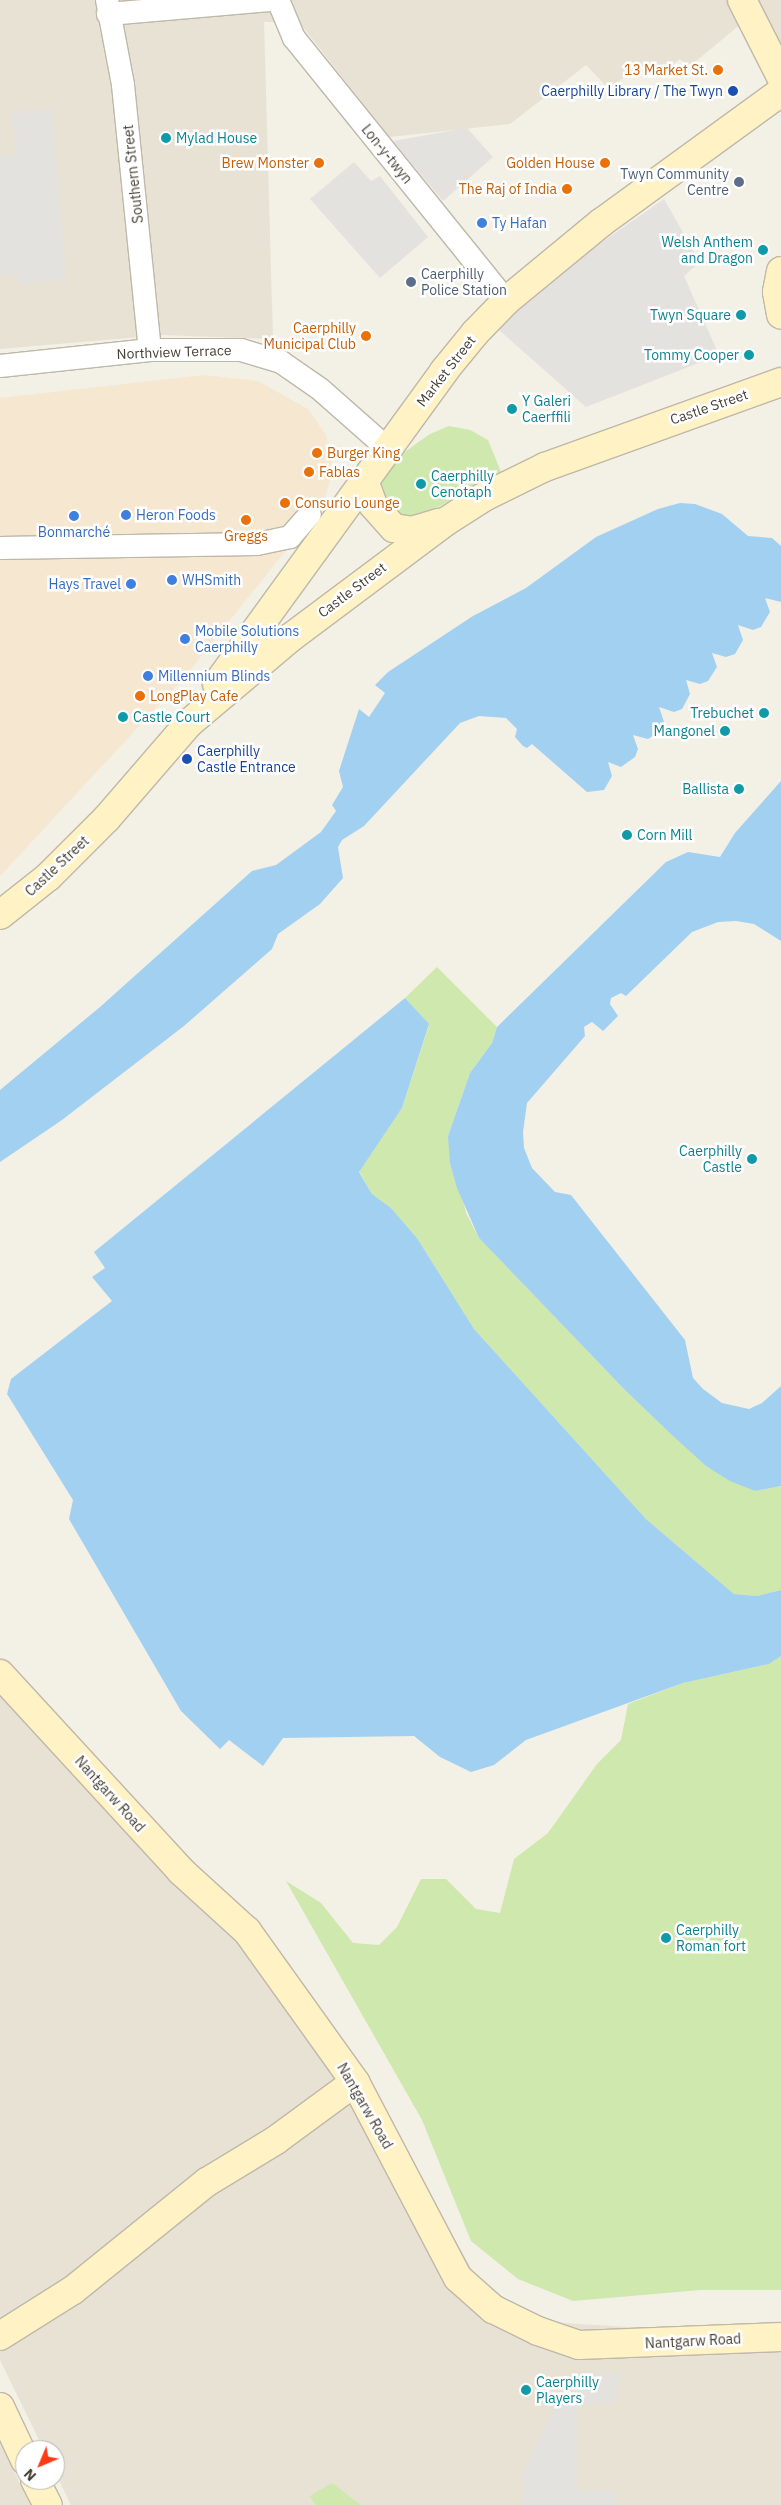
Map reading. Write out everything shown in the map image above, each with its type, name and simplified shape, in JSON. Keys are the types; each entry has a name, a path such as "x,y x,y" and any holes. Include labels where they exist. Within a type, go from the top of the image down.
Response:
{"main road":[{"path":"742,0 781,77"},
{"name":"Market Street","path":"188,724 365,483 444,371 506,301 602,222 781,92"},
{"path":"781,271 777,292 781,315"},
{"name":"Castle Street","path":"0,915 48,877 100,825 188,724 290,638 445,522 500,488 553,464 781,382"},
{"path":"365,483 372,505 394,528 412,531 445,522"},
{"name":"Nantgarw Road","path":"0,1674 180,1871 247,1932 354,2082 458,2278 493,2309 538,2332 579,2345 781,2336"},
{"path":"0,2336 73,2290 207,2182 276,2140 354,2082"},
{"path":"0,2407 16,2440"},
{"path":"40,2490 48,2505"}],"street":[{"path":"107,7 270,0"},
{"name":"Lon-y-twyn","path":"278,0 294,38 506,301"},
{"name":"Southern Street","path":"107,7 123,85 150,350"},
{"name":"Northview Terrace","path":"0,366 150,350 241,350 281,362 320,389 388,449"},
{"path":"0,548 257,544 290,537 310,514"}],"shaded area":[{"path":"0,0 727,0 742,23 689,67 680,59 660,74 648,63 608,88 586,65 510,124 389,137 299,22 264,22 273,339 163,335 0,349"},
{"path":"752,0 781,0 781,43"},
{"path":"52,108 66,279 18,284 17,274 0,276 0,157 17,154 11,114"},
{"path":"467,128 493,157 443,201 393,141"},
{"path":"354,162 371,181 380,176 428,237 380,278 310,199"},
{"path":"664,199 700,262 684,276 719,355 586,407 499,330 533,290"},
{"path":"204,375 258,381 308,409 326,435 330,454 332,473 323,504 182,680 0,876 0,398"},
{"path":"0,1677 282,1954 358,2067 480,2284 507,2307 563,2323 629,2327 718,2328 781,2321 781,2505 71,2505 64,2490 65,2440 39,2440 0,2360"},
{"path":"572,2373 620,2373 616,2401 577,2404 577,2490 615,2491 617,2505 522,2505 525,2494 520,2479"},
{"path":"0,2444 15,2473 15,2490 23,2490 30,2505 0,2505"}],"green space":[{"path":"449,426 470,430 488,440 501,472 420,517 401,517 384,506 380,485 392,461 430,434"},
{"path":"437,967 497,1027 492,1043 470,1073 448,1136 466,1213 479,1238 624,1389 706,1466 755,1491 781,1486 781,1590 757,1596 734,1594 646,1519 474,1329 417,1238 391,1208 372,1194 359,1171 402,1108 429,1025 405,998"},
{"path":"781,1656 781,2290 700,2290 573,2301 518,2279 471,2241 422,2120 286,1881 321,1903 353,1943 379,1945 397,1927 421,1879 446,1879 476,1909 500,1913 514,1859 548,1833 597,1764 621,1740 628,1704 683,1683 769,1664"},
{"path":"332,2483 361,2505 315,2505 310,2496"}],"water":[{"path":"680,503 695,504 722,514 748,536 772,538 781,546 781,602 765,598 770,612 761,627 753,630 738,625 743,640 735,654 726,657 712,653 717,667 708,681 700,684 686,680 690,694 682,709 674,712 659,707 664,722 662,730 648,739 633,735 638,749 635,757 621,767 608,762 612,776 604,790 587,792 532,744 527,748 523,746 515,737 517,729 506,718 479,716 460,723 364,826 342,840 338,847 343,878 320,904 278,934 272,949 184,1026 62,1120 0,1162 0,1090 100,1007 252,871 276,865 321,832 336,811 332,805 343,787 339,771 359,709 369,717 385,693 375,685 388,672 473,616 526,588 596,537 658,509"},
{"path":"781,781 781,941 754,924 736,921 718,922 692,932 626,996 621,993 611,998 610,1004 618,1016 603,1031 592,1022 584,1027 585,1036 527,1103 523,1132 524,1148 532,1168 555,1192 571,1195 685,1340 693,1378 703,1389 722,1403 749,1409 762,1403 781,1386 781,1486 755,1491 730,1481 706,1466 672,1435 624,1389 479,1238 457,1188 450,1163 448,1136 470,1073 492,1043 497,1027 666,862 688,852 720,857 735,833"},
{"path":"405,998 429,1024 402,1108 359,1172 372,1194 391,1208 417,1238 474,1329 646,1519 734,1594 757,1596 781,1590 781,1656 769,1664 683,1683 526,1740 494,1765 471,1772 440,1757 414,1736 283,1738 263,1766 229,1740 220,1749 181,1711 69,1519 73,1500 7,1394 11,1379 112,1301 92,1277 105,1268 94,1252"}],"place":[{"name":"13 Market St.","path":"718,70"},
{"name":"Caerphilly Library / The Twyn","path":"733,91"},
{"name":"Mylad House","path":"166,138"},
{"name":"Brew Monster","path":"319,163"},
{"name":"Golden House","path":"605,163"},
{"name":"Twyn Community Centre","path":"739,182"},
{"name":"The Raj of India","path":"567,189"},
{"name":"Ty Hafan","path":"482,223"},
{"name":"Welsh Anthem and Dragon","path":"763,250"},
{"name":"Caerphilly Police Station","path":"411,282"},
{"name":"Twyn Square","path":"741,315"},
{"name":"Caerphilly Municipal Club","path":"366,336"},
{"name":"Tommy Cooper","path":"749,355"},
{"name":"Y Galeri Caerffili","path":"512,409"},
{"name":"Burger King","path":"317,453"},
{"name":"Fablas","path":"309,472"},
{"name":"Caerphilly Cenotaph","path":"421,484"},
{"name":"Consurio Lounge","path":"285,503"},
{"name":"Heron Foods","path":"126,515"},
{"name":"Bonmarché","path":"74,516"},
{"name":"Greggs","path":"246,520"},
{"name":"WHSmith","path":"172,580"},
{"name":"Hays Travel","path":"131,584"},
{"name":"Mobile Solutions Caerphilly","path":"185,639"},
{"name":"Millennium Blinds","path":"148,676"},
{"name":"LongPlay Cafe","path":"140,696"},
{"name":"Trebuchet","path":"764,713"},
{"name":"Castle Court","path":"123,717"},
{"name":"Mangonel","path":"725,731"},
{"name":"Caerphilly Castle Entrance","path":"187,759"},
{"name":"Ballista","path":"739,789"},
{"name":"Corn Mill","path":"627,835"},
{"name":"Caerphilly Castle","path":"752,1159"},
{"name":"Caerphilly Roman fort","path":"666,1938"},
{"name":"Caerphilly Players","path":"526,2390"}]}
